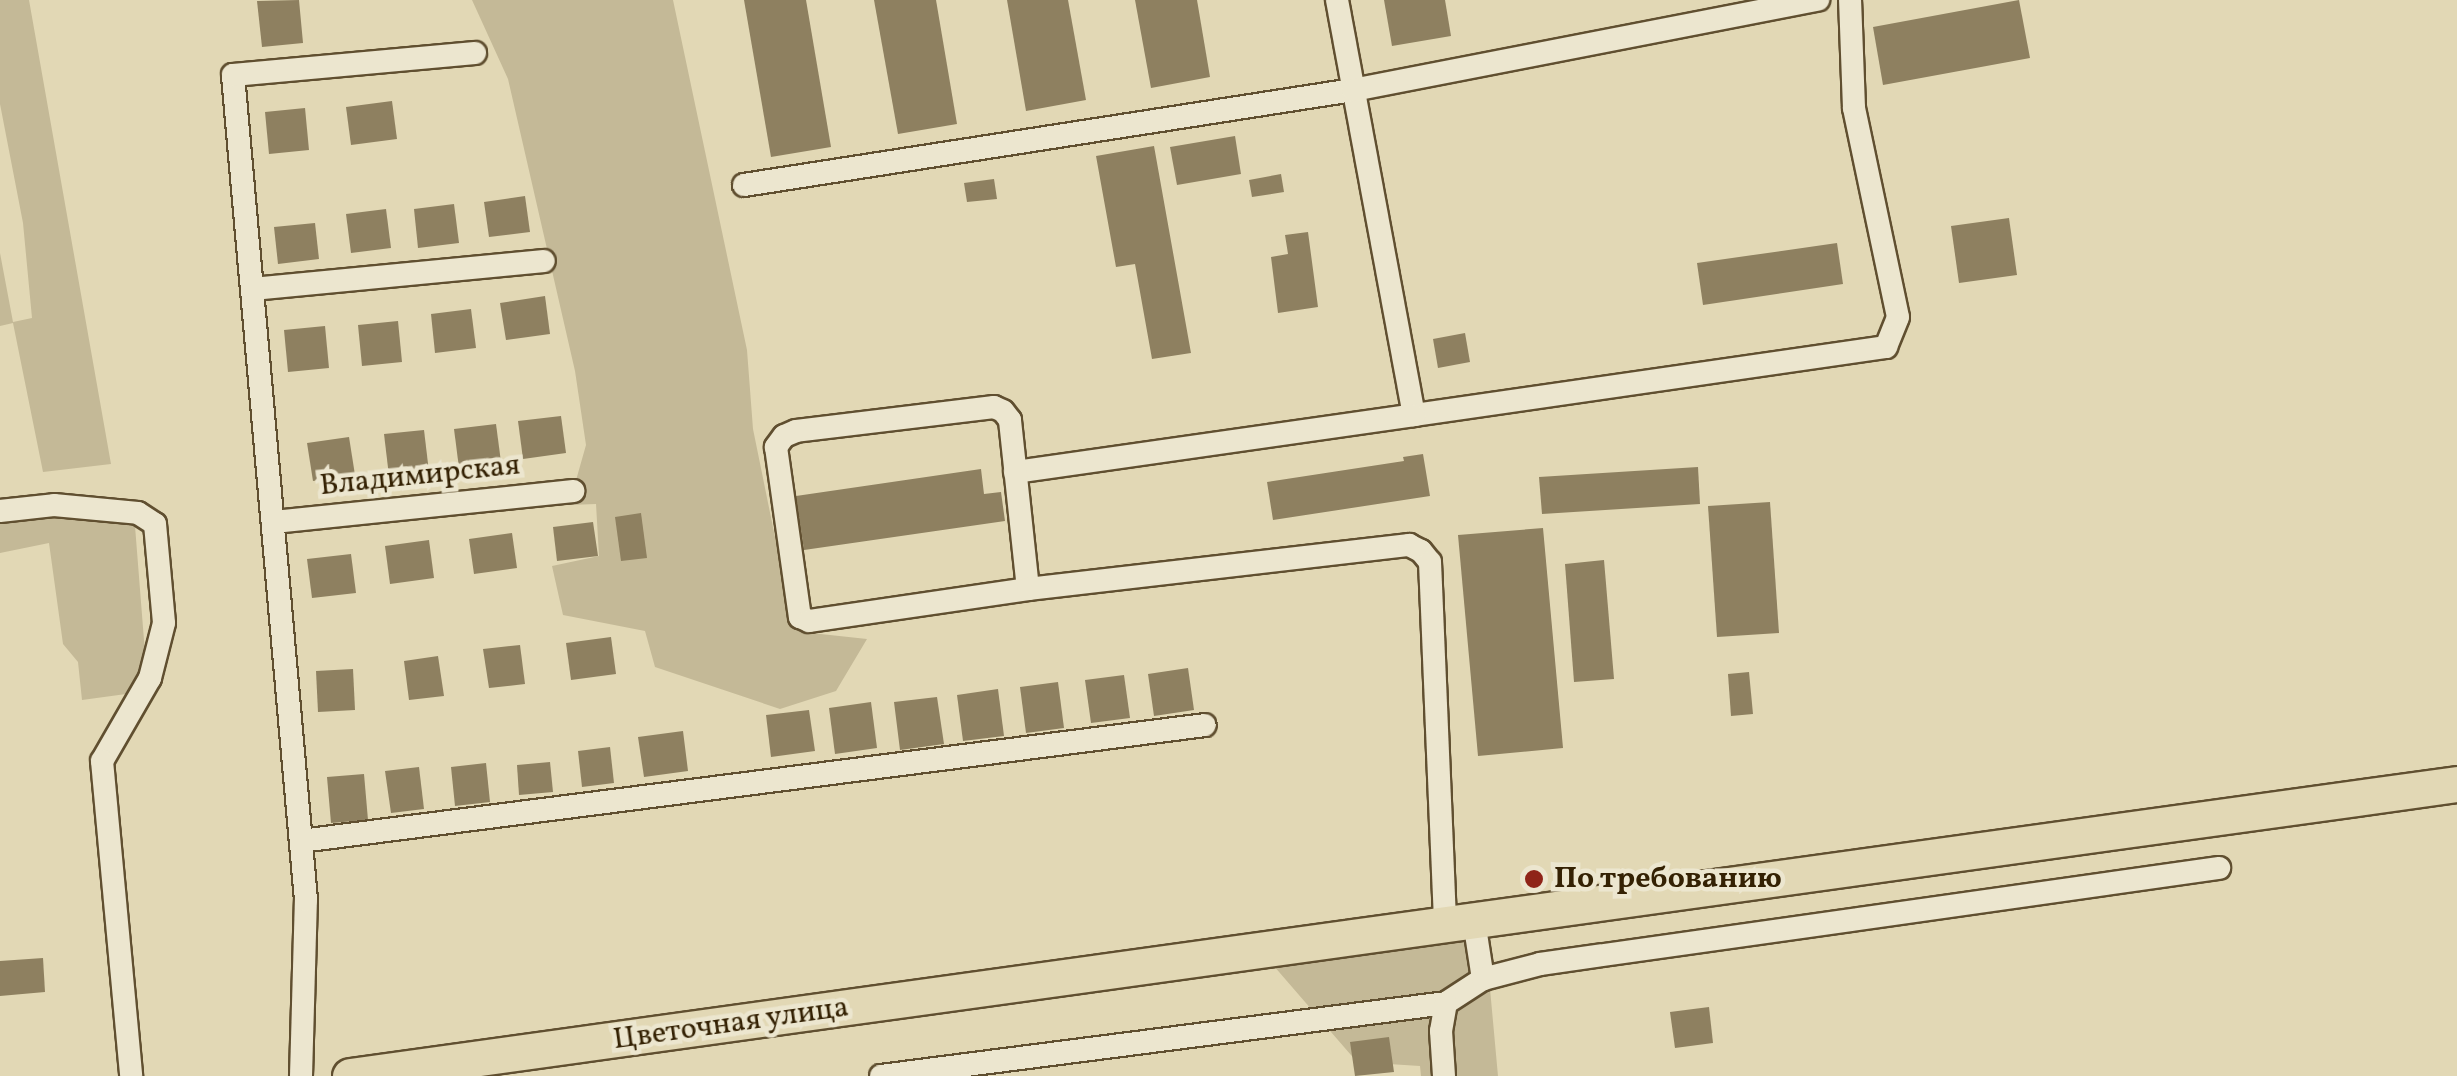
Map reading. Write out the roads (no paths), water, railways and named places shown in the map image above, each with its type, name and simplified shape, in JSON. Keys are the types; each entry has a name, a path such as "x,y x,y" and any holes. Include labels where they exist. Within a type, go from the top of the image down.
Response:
{"main road":[{"name":"Цветочная улица","path":"350,1076 2457,784"}],"street":[{"path":"1337,0 1414,414"},
{"path":"744,185 1353,90 1818,0"},
{"path":"1014,472 1886,347 1898,317 1854,108 1850,0"},
{"path":"302,1076 306,900 233,75 475,53"},
{"path":"253,289 544,261"},
{"path":"1028,589 1010,420 994,407 796,431 784,436 776,447 800,617 820,622 1028,589 1409,545 1421,551 1430,562 1460,923 1483,979"},
{"name":"Владимирская","path":"274,522 573,490"},
{"path":"0,510 54,505 138,513 155,524 164,624 150,678 102,761 131,1076"},
{"path":"301,841 1205,726"},
{"path":"882,1076 1446,1004 1483,979 1540,964 2218,868"},
{"path":"1444,1076 1441,1032 1446,1004"}],"place":[{"name":"По требованию","path":"1534,879"}]}
